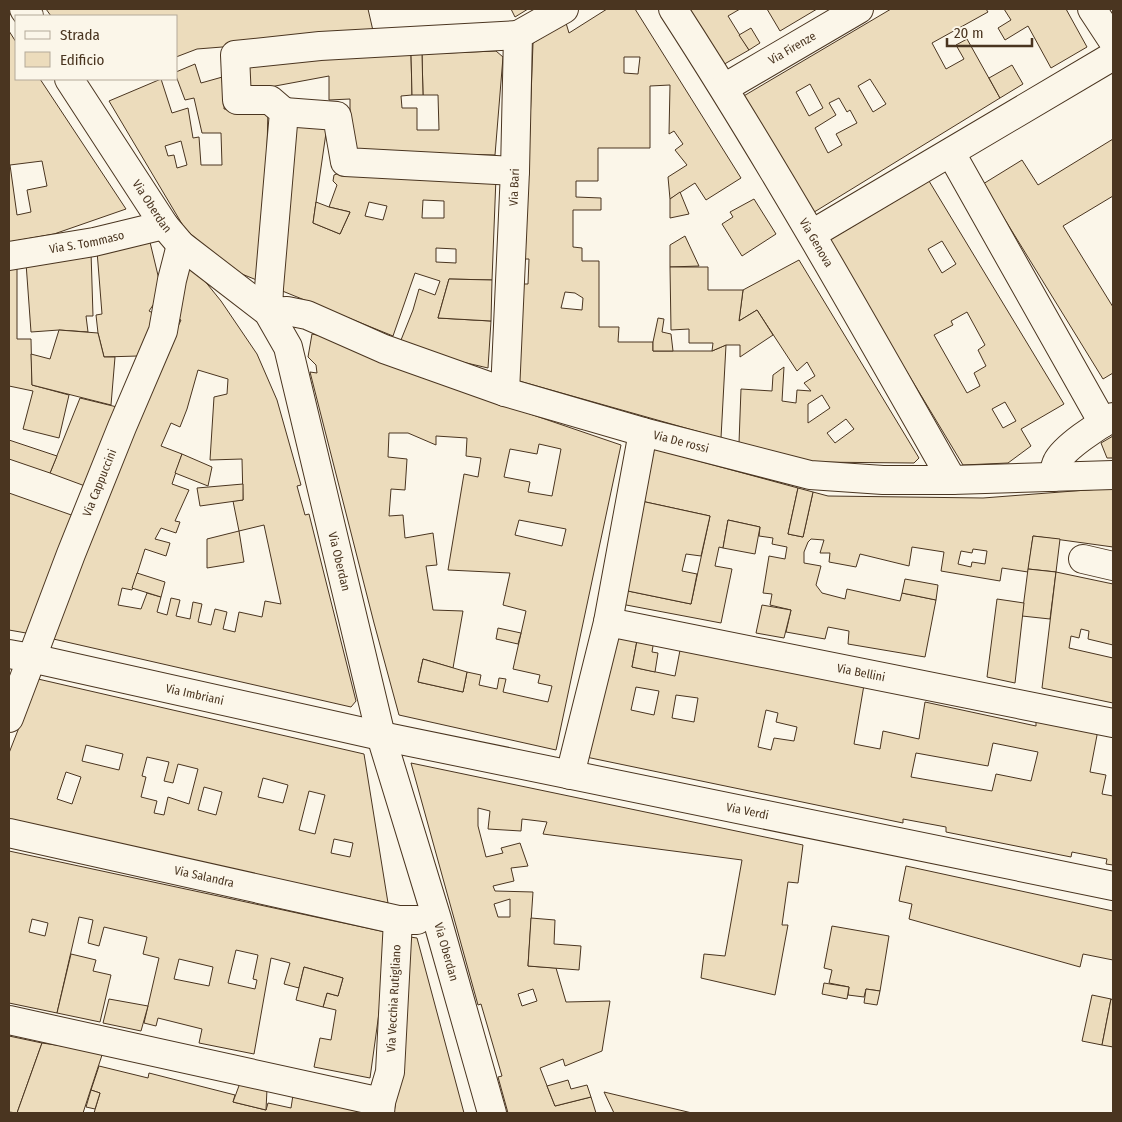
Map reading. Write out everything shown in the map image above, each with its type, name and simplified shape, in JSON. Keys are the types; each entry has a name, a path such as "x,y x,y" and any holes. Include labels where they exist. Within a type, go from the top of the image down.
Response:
{"street":[{"path":"515,171 345,162 337,116 284,112 270,100 237,100 235,55 320,46 518,35 564,9"},
{"name":"Via Genova","path":"673,9 724,88 812,234 952,480"},
{"name":"Via Firenze","path":"724,88 859,9"},
{"path":"1092,9 1113,41"},
{"name":"Via Bari","path":"505,392 515,171 518,35"},
{"path":"812,234 1113,56"},
{"name":"Via Oberdan","path":"70,80 172,235 268,312 288,347 381,736 437,919 492,1113"},
{"path":"268,312 284,112"},
{"path":"951,152 1108,420 1067,450 1057,461 1053,477"},
{"name":"Via S. Tommaso","path":"9,256 94,242 172,235"},
{"name":"Via Cappuccini","path":"9,718 20,656 163,331 172,280 172,235"},
{"name":"Via De rossi","path":"268,312 287,311 307,315 384,349 505,392 643,432 810,475 883,480 1113,475"},
{"path":"570,775 608,622 643,432"},
{"path":"1083,559 1113,566"},
{"name":"Via Bellini","path":"608,622 1113,723"},
{"name":"Via Imbriani","path":"20,656 381,736"},
{"name":"Via Verdi","path":"381,736 1113,886"},
{"name":"Via Salandra","path":"9,833 398,920"},
{"path":"398,920 437,919"},
{"name":"Via Vecchia Rutigliano","path":"381,1108 390,1072 398,920"},
{"path":"9,1020 381,1108"}],"building":[{"path":"46,9 368,9 374,35 197,49 178,56 178,15 50,15"},
{"path":"511,9 528,9 515,17"},
{"path":"607,9 635,9 741,178 706,200 695,183 670,199 668,177 687,165 675,150 683,144 674,131 669,134 670,85 650,86 650,148 598,148 598,181 576,181 576,197 601,198 601,210 573,210 573,247 582,248 582,261 599,261 599,327 619,327 618,342 653,342 653,351 712,351 726,345 721,438 519,381 523,284 528,284 529,259 525,259 533,43 566,23 569,33","holes":["624,57 640,57 638,74 624,73","565,292 575,293 583,298 582,310 561,308"]},
{"path":"687,9 740,9 728,16 749,50 721,66"},
{"path":"767,9 817,9 780,31"},
{"path":"891,9 986,9 988,12 932,43 946,69 964,59 956,45 967,39 1000,98 811,214 742,97","holes":["870,79 886,104 873,112 858,86","810,84 823,108 809,116 796,92","839,98 847,112 850,110 857,123 836,134 842,145 828,153 815,128 836,115 829,103"]},
{"path":"1004,9 1066,9 1087,47 1051,68 1028,26 1005,40 998,28 1011,20"},
{"path":"751,28 760,43 749,50 739,35"},
{"path":"9,31 15,40 15,80 41,80 126,209 54,234 9,242","holes":["42,161 47,186 27,190 31,212 17,215 10,165"]},
{"path":"496,51 503,57 495,155 350,152 350,99 329,100 329,76 243,92 239,59 411,54 412,95 401,96 402,108 417,108 417,130 439,130 438,95 423,95 422,54"},
{"path":"411,54 422,54 423,95 412,95"},
{"path":"195,64 201,83 226,76 224,109 268,108 264,283 232,270 185,229 109,101 161,80 172,113 188,108 193,138 199,137 201,165 222,165 221,133 202,133 194,98 185,100 178,80 178,71","holes":["181,141 187,165 177,168 174,155 168,156 165,146"]},
{"path":"1012,65 1023,84 1000,98 989,78"},
{"path":"288,126 327,126 313,223 340,234 350,212 329,207 337,185 333,181 334,175 339,173 496,177 492,280 449,279 438,318 491,321 488,368 441,357 401,340 419,289 435,295 440,281 415,273 393,336 275,288","holes":["423,200 444,201 444,218 422,218","369,202 387,206 383,220 365,216","436,248 456,249 456,263 436,262"]},
{"path":"1113,139 1113,196 1063,226 1113,307 1113,373 1103,379 983,184 1022,160 1038,185"},
{"path":"929,181 1064,404 1021,429 1031,446 1008,463 963,465 828,241","holes":["942,241 956,264 942,273 928,249","967,312 985,345 978,350 986,366 974,373 980,386 967,393 934,335 953,325 951,321","1005,402 1016,421 1003,428 992,409"]},
{"path":"680,192 689,214 670,218 670,199"},
{"path":"754,199 776,234 742,256 722,224 733,217 730,212"},
{"path":"316,202 350,212 340,234 313,223"},
{"path":"685,236 699,266 670,267 670,245"},
{"path":"149,238 162,292 149,311 155,314 138,356 104,357 96,315 102,314 97,251"},
{"path":"91,252 93,316 86,316 88,332 59,330 31,332 26,263"},
{"path":"799,260 919,458 914,463 809,462 739,443 741,389 772,391 773,375 784,367 782,401 796,403 797,390 811,391 804,383 815,376 807,362 797,371 757,310 739,321 743,290","holes":["822,395 830,408 808,423 808,404","846,419 854,429 835,443 827,433"]},
{"path":"191,264 221,301 257,354 277,400 301,485 297,486 305,515 309,514 356,701 351,707 49,638 129,433 181,320 175,317 179,291","holes":["198,370 228,379 227,394 214,397 210,460 242,459 243,500 233,501 239,531 264,525 281,604 265,601 262,617 239,612 235,632 223,629 227,612 215,609 211,625 198,622 202,604 193,602 190,619 176,616 180,600 171,598 167,615 157,612 161,597 147,593 141,609 118,605 122,588 132,590 145,549 166,556 170,543 155,539 161,528 176,533 180,522 175,521 189,490 172,484 182,454 161,446 171,423 180,427"]},
{"path":"17,265 17,339 31,339 32,385 69,395 59,438 23,429 33,391 9,386 9,266"},
{"path":"670,267 708,267 708,290 743,290 739,321 757,310 773,335 740,357 740,345 726,345 712,351 713,343 689,343 689,329 671,330"},
{"path":"449,279 492,280 491,321 438,318"},
{"path":"658,318 664,319 662,332 671,334 673,351 653,351"},
{"path":"59,330 98,333 104,357 115,357 111,405 32,385 31,354 50,359"},
{"path":"312,334 342,340 341,345 447,381 445,385 621,445 556,750 399,715 310,372 317,373 316,365 308,357","holes":["389,433 408,433 436,445 436,436 467,438 466,456 481,458 478,477 464,474 448,570 510,573 503,605 526,611 513,669 540,675 538,683 552,686 548,702 503,692 506,679 499,678 497,689 479,685 481,675 467,672 463,692 418,682 423,659 453,668 463,611 433,610 426,566 437,565 433,533 405,538 403,515 389,516 391,489 405,490 407,459 388,457","539,444 561,449 552,496 528,492 530,482 504,477 510,449 537,454","519,520 566,529 562,546 515,535"]},
{"path":"80,398 117,407 85,486 50,473"},
{"path":"1113,436 1113,458 1107,458 1101,443"},
{"path":"9,440 57,456 50,473 9,459"},
{"path":"651,448 798,488 788,534 803,537 813,492 828,496 983,498 1113,488 1113,547 1033,536 1028,572 1002,568 1000,581 941,571 944,552 912,547 909,566 860,554 856,567 829,562 830,553 820,553 824,540 811,539 804,552 804,563 821,566 816,585 822,593 845,599 847,589 900,601 902,593 936,600 925,657 848,644 849,631 828,627 825,639 786,632 791,610 770,605 772,594 763,593 769,556 785,559 787,547 772,544 773,538 759,536 760,527 728,520 723,548 719,547 715,566 732,569 721,623 621,604 623,590 691,604 710,516 641,501","holes":["973,549 987,551 985,564 972,562 971,567 958,564 961,551 972,553"]},
{"path":"182,454 212,467 208,486 175,473"},
{"path":"243,484 243,500 200,506 197,488"},
{"path":"798,488 813,492 803,537 788,534"},
{"path":"9,493 77,517 26,633 9,630"},
{"path":"641,501 710,516 701,556 686,554 682,571 697,574 691,604 623,590"},
{"path":"728,520 760,527 755,554 723,548"},
{"path":"239,531 244,562 207,568 207,539"},
{"path":"1033,536 1060,539 1056,572 1028,569"},
{"path":"1028,569 1056,572 1050,619 1022,616"},
{"path":"1056,572 1113,584 1113,645 1088,639 1089,631 1081,629 1079,638 1071,636 1069,648 1113,658 1113,703 1042,688"},
{"path":"137,573 165,582 161,597 132,588"},
{"path":"905,579 938,585 936,600 902,593"},
{"path":"997,599 1024,603 1015,683 987,677"},
{"path":"762,605 791,610 784,638 756,633"},
{"path":"616,625 639,630 632,667 675,676 682,640 865,679 854,744 880,749 883,731 919,739 925,702 1036,726 1036,716 1098,730 1090,772 1106,775 1102,794 1113,796 1113,865 1106,864 1107,859 1072,852 1071,857 946,832 946,827 903,819 903,823 586,757","holes":["636,687 659,691 654,715 631,710","676,695 698,698 694,722 672,718","766,710 778,713 776,722 797,727 794,741 774,738 771,750 758,747","993,743 1038,752 1031,781 996,774 992,791 911,777 916,753 988,766"]},
{"path":"498,628 521,633 518,644 496,639"},
{"path":"639,630 655,634 652,652 658,653 655,672 632,667"},
{"path":"423,659 467,672 463,692 418,682"},
{"path":"38,679 364,754 388,903 9,822 9,753","holes":["86,745 123,754 119,770 82,761","147,757 169,762 164,781 173,783 178,764 198,769 189,804 168,797 164,815 154,813 157,801 141,797 146,777 142,776","66,772 81,777 72,804 57,799","263,778 288,785 283,803 258,797","204,787 222,792 216,815 198,810","309,791 325,795 315,834 299,830","334,839 353,843 350,857 331,853"]},
{"path":"411,763 803,845 798,883 788,882 782,925 788,925 775,995 701,978 704,954 725,956 742,860 543,834 547,822 522,819 521,831 488,829 490,811 478,808 478,826 486,857 503,853 501,848 520,843 528,866 511,868 514,881 493,886 495,891 533,892 528,966 556,968 566,1002 610,1001 602,1051 565,1066 563,1059 540,1068 555,1106 591,1097 596,1113 508,1113 498,1077 502,1076 481,1004 478,1005","holes":["510,899 510,917 498,917 494,904","533,989 537,1001 522,1006 518,994"]},
{"path":"9,851 390,933 370,1078 314,1067 320,1038 331,1040 336,1010 323,1007 327,993 338,996 343,978 304,967 299,988 284,984 290,963 271,958 254,1054 199,1043 202,1029 158,1018 156,1026 144,1023 159,958 143,954 147,937 104,927 99,946 88,943 93,920 79,917 57,1013 9,1003","holes":["32,919 48,923 45,936 29,932","236,950 258,955 253,979 257,980 255,989 228,983","179,959 213,967 209,986 174,979"]},
{"path":"906,866 1113,911 1113,960 1083,954 1080,967 909,919 912,904 899,901"},
{"path":"531,918 555,920 554,944 581,946 579,970 528,966"},
{"path":"832,926 889,936 880,991 866,989 864,997 848,995 849,987 829,983 832,970 824,968"},
{"path":"403,936 417,938 464,1113 394,1113 397,1092"},
{"path":"71,954 96,960 93,971 111,975 100,1022 57,1013"},
{"path":"304,967 343,978 338,996 327,993 323,1007 296,1000"},
{"path":"824,983 849,987 847,999 822,994"},
{"path":"866,989 880,991 877,1005 864,1003"},
{"path":"1092,995 1111,999 1102,1045 1082,1041"},
{"path":"109,999 148,1006 141,1031 103,1023"},
{"path":"1111,999 1113,1000 1113,1047 1102,1045"},
{"path":"9,1036 42,1043 17,1113 9,1112"},
{"path":"42,1043 103,1052 83,1113 17,1113"},
{"path":"99,1066 148,1078 149,1073 235,1095 233,1102 266,1110 268,1103 291,1108 293,1095 360,1108 359,1113 94,1113 100,1093 91,1090"},
{"path":"568,1080 571,1089 587,1085 591,1097 555,1106 547,1086"},
{"path":"240,1083 267,1089 266,1110 233,1102"},
{"path":"91,1090 100,1093 95,1109 86,1107"},
{"path":"604,1092 692,1113 614,1113"}]}
